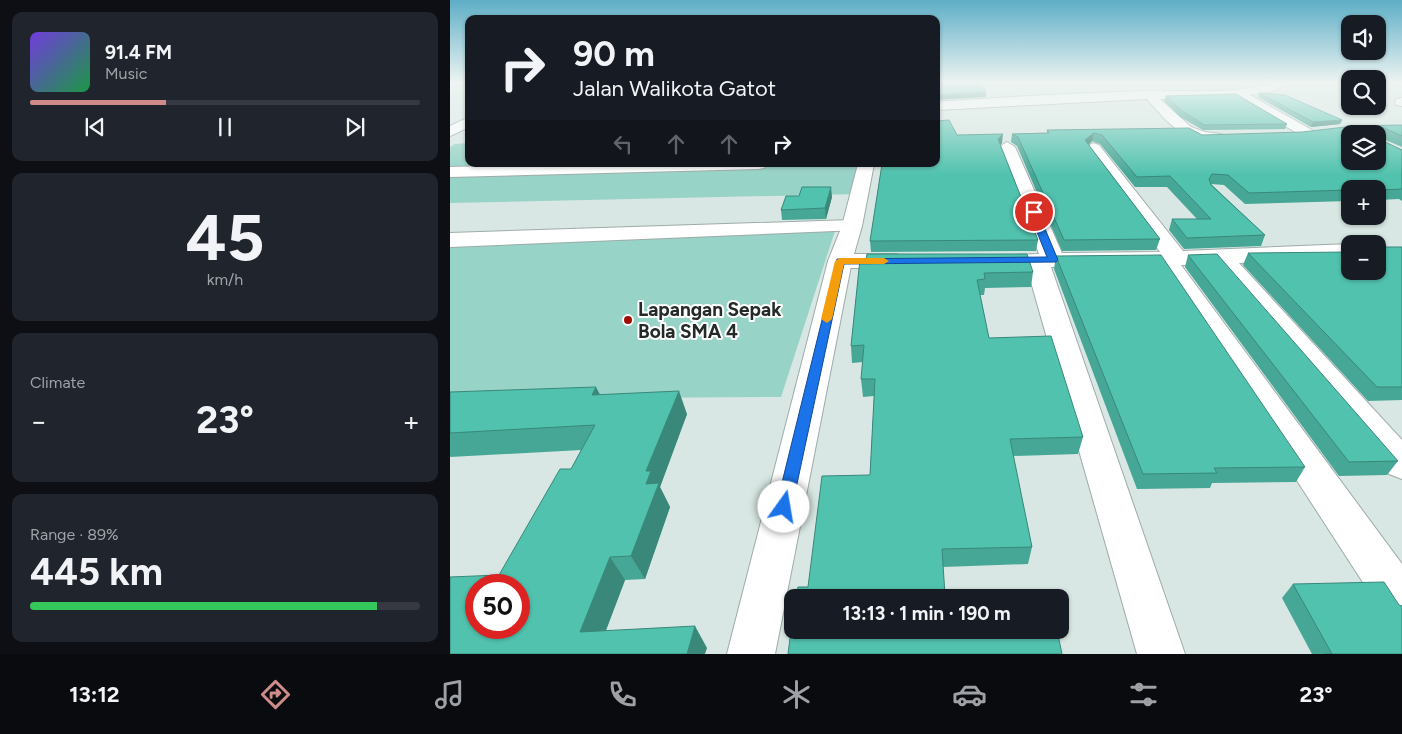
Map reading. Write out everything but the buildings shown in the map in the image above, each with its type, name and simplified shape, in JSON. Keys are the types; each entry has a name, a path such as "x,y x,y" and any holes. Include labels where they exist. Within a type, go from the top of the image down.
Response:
{"street":[{"path":"1166,114 1174,122 1196,136 1231,137"},
{"path":"1273,114 1307,133"},
{"path":"450,132 465,123"},
{"path":"1278,136 1324,132"},
{"path":"1008,147 1045,260 1162,654"},
{"path":"1094,148 1402,602"},
{"path":"450,172 642,167"},
{"path":"751,654 840,261 852,226 865,167"},
{"path":"450,240 852,226"},
{"path":"1265,235 1285,255"},
{"path":"968,261 1170,258 1341,252"},
{"path":"1220,256 1402,464"},
{"path":"840,261 919,261"}],"green space":[{"path":"465,143 465,167 556,167 450,170 450,147 455,144"},
{"path":"740,167 864,167 859,194 450,203 450,174"},
{"name":"Lapangan Sepak Bola SMA 4","path":"836,228 781,397 450,399 450,243"}],"slow traffic":[{"path":"827,319 840,261 884,261"}],"place":[{"name":"Lapangan Sepak Bola SMA 4","path":"628,320"}],"route":[{"path":"784,507 840,261 1053,260 1034,212"}]}
